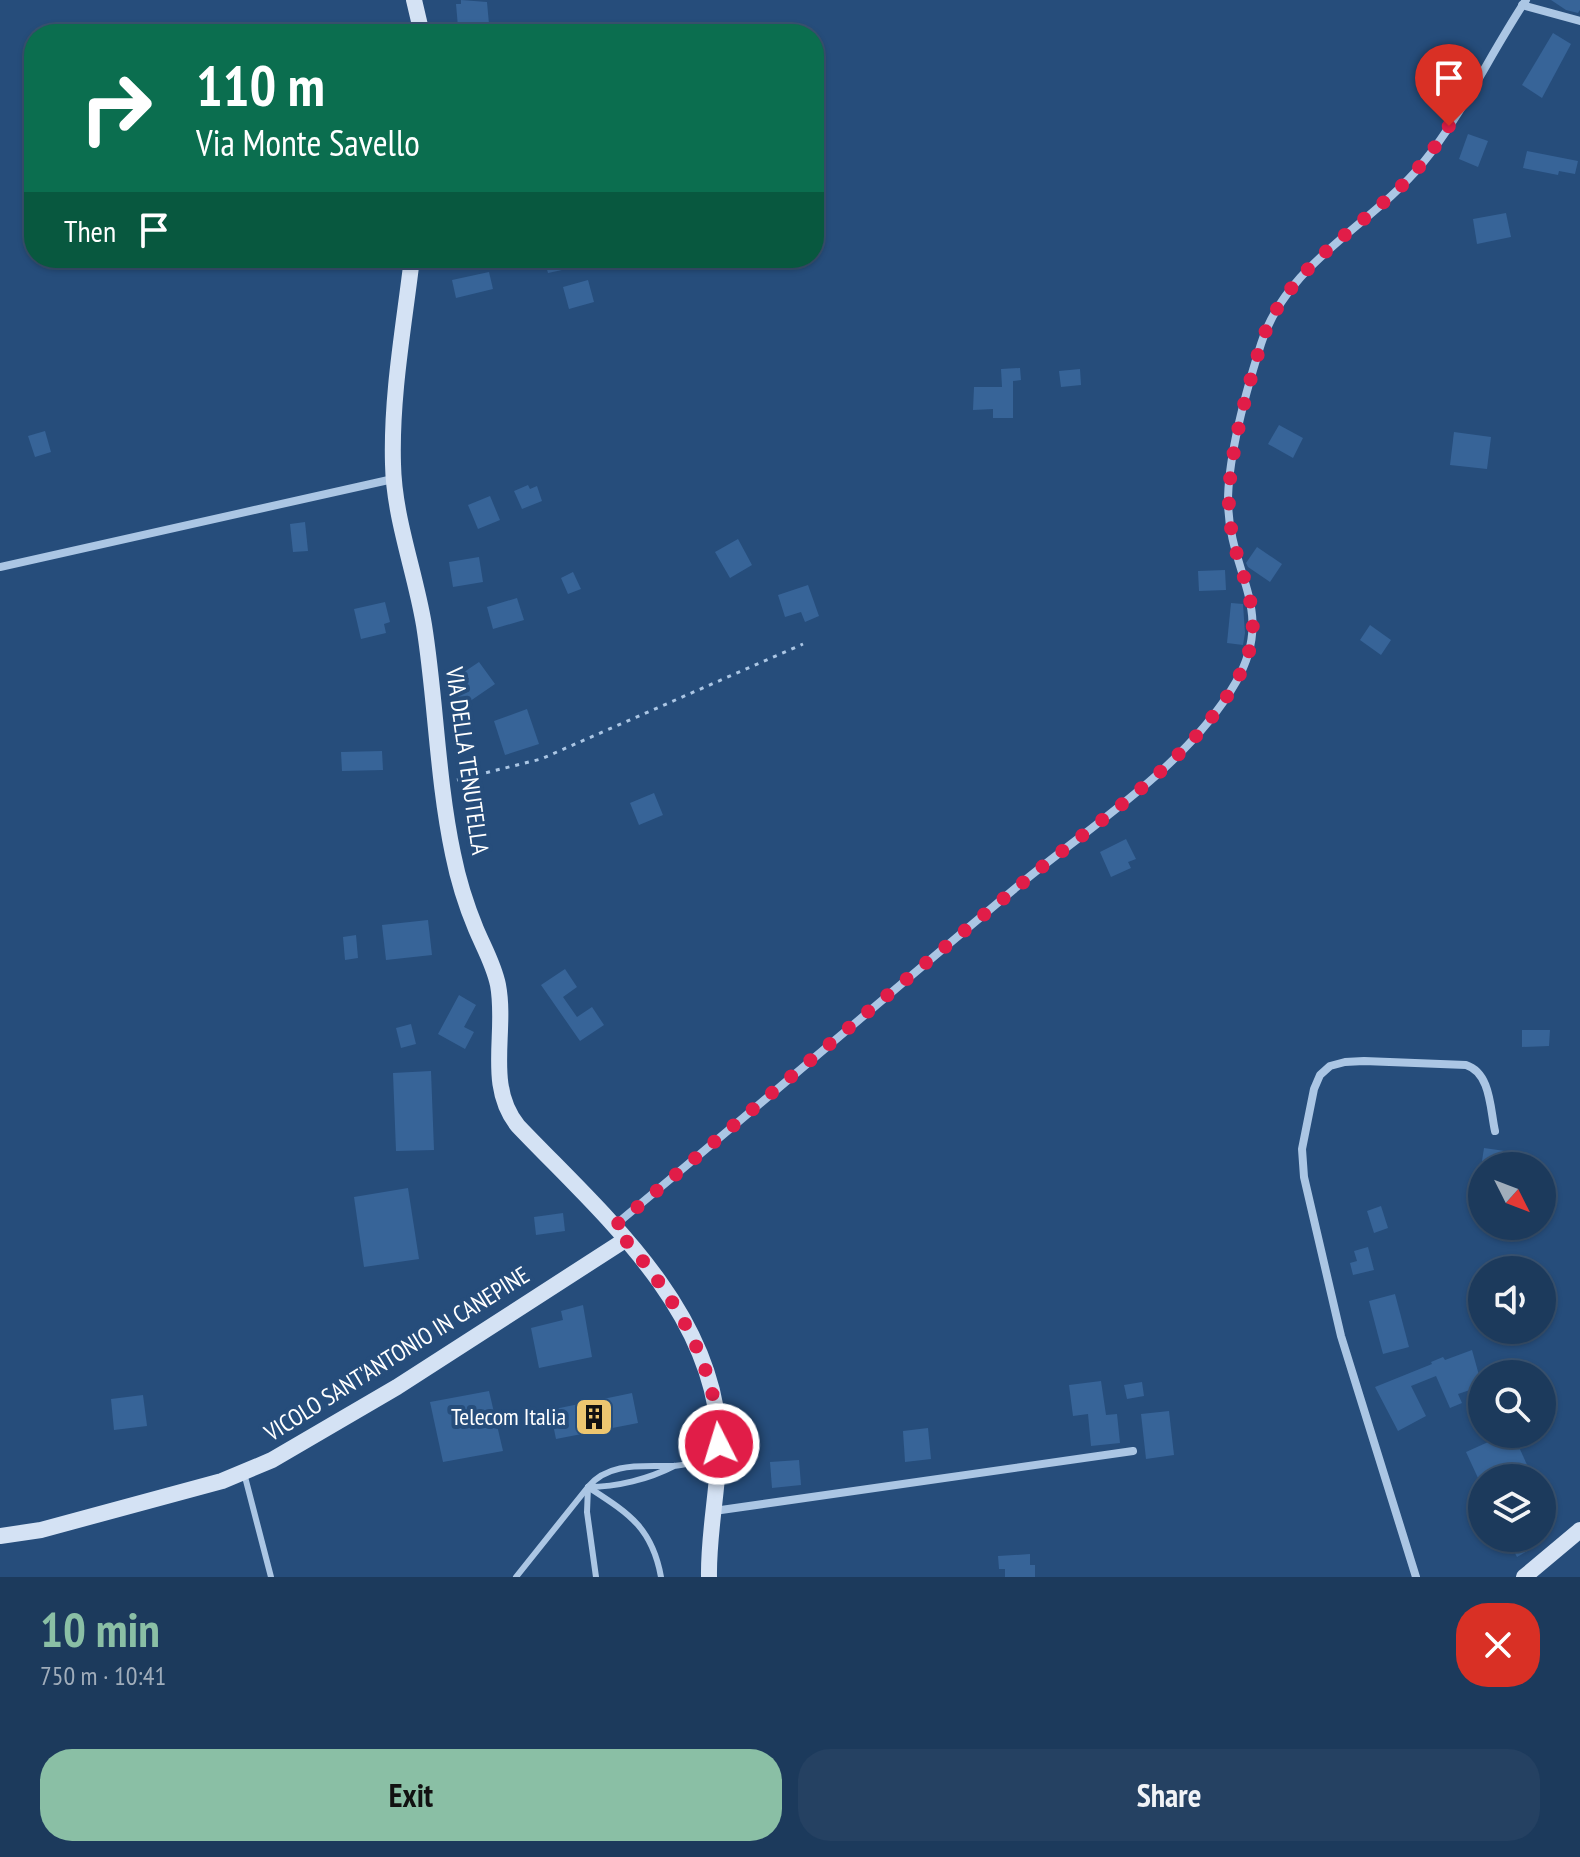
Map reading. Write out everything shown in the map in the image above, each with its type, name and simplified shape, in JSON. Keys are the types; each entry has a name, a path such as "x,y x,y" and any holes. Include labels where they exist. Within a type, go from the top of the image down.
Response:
{"street":[{"path":"414,0 420,24"},
{"path":"619,1233 1026,880 1169,763 1199,735 1219,710 1243,668 1254,633 1253,611 1231,531 1229,492 1235,449 1265,334 1279,307 1308,269 1400,187 1425,160 1524,3 1580,21"},
{"name":"VIA DELLA TENUTELLA","path":"411,268 393,412 394,479 424,623 442,783 456,867 499,989 499,1079 504,1105 518,1126 619,1233 669,1297 701,1357 715,1406 709,1577"},
{"path":"0,567 394,479"},
{"path":"1416,1577 1338,1321 1303,1167 1307,1118 1320,1075 1334,1064 1364,1061 1466,1065 1475,1069 1484,1080 1495,1131"},
{"name":"VICOLO SANT'ANTONIO IN CANEPINE","path":"0,1536 49,1528 244,1473 280,1457 341,1422 619,1233"},
{"path":"712,1511 1133,1451"},
{"path":"1524,1577 1580,1530"}],"lane":[{"path":"516,1577 588,1487 603,1474 635,1466 674,1466 712,1458"},
{"path":"588,1487 604,1487 660,1474 674,1466"},
{"path":"244,1473 271,1577"},
{"path":"588,1487 587,1512 596,1577"},
{"path":"588,1487 628,1513 640,1525 657,1557 661,1577"}],"path":[{"path":"442,783 541,759 803,644"}],"building":[{"path":"461,0 487,2 489,24 458,24 456,4 461,4"},
{"path":"1551,0 1580,0 1580,10 1578,13 1566,10"},
{"path":"1553,33 1571,44 1542,98 1522,85"},
{"path":"1468,134 1488,141 1478,167 1459,159"},
{"path":"1527,151 1578,161 1575,174 1559,171 1558,175 1523,168"},
{"path":"1506,213 1511,237 1477,244 1473,219"},
{"path":"547,268 562,268 562,270 548,273"},
{"path":"489,272 493,289 456,298 452,280"},
{"path":"588,280 594,302 569,309 563,287"},
{"path":"1020,368 1021,380 1013,381 1013,418 993,418 993,409 973,410 974,387 1002,387 1001,369"},
{"path":"1080,369 1081,385 1061,387 1059,371"},
{"path":"1279,425 1303,438 1293,458 1268,444"},
{"path":"45,431 51,452 35,457 28,436"},
{"path":"1454,432 1491,437 1487,469 1450,465"},
{"path":"528,485 530,489 537,486 542,501 522,509 514,491"},
{"path":"490,496 500,520 478,529 468,505"},
{"path":"305,522 308,551 293,552 290,524"},
{"path":"738,539 752,565 730,578 715,552"},
{"path":"1257,547 1282,564 1270,582 1246,563"},
{"path":"479,557 483,582 453,587 449,562"},
{"path":"1225,570 1226,590 1199,591 1198,571"},
{"path":"573,572 581,589 568,594 561,578"},
{"path":"808,585 819,616 805,622 801,612 785,617 778,595"},
{"path":"517,598 524,620 493,629 487,607"},
{"path":"385,602 390,622 384,624 386,633 361,639 354,609"},
{"path":"1231,603 1243,604 1243,645 1227,643"},
{"path":"1370,625 1391,640 1381,655 1360,640"},
{"path":"479,662 495,684 460,708 450,693 469,679 464,672"},
{"path":"527,709 539,744 505,755 494,721"},
{"path":"382,751 383,770 342,771 341,752"},
{"path":"654,793 663,815 639,825 630,803"},
{"path":"1126,839 1136,859 1128,862 1131,868 1111,877 1100,852"},
{"path":"428,920 432,955 386,960 382,925"},
{"path":"356,935 358,958 345,960 343,937"},
{"path":"565,969 577,987 563,997 577,1017 592,1007 604,1025 580,1041 541,985"},
{"path":"459,995 476,1005 464,1027 474,1032 465,1049 438,1034"},
{"path":"411,1024 416,1044 401,1048 396,1028"},
{"path":"1522,1030 1550,1030 1549,1046 1522,1047"},
{"path":"431,1071 434,1150 396,1151 393,1073"},
{"path":"1484,1148 1512,1152 1483,1152"},
{"path":"408,1188 419,1259 364,1267 354,1197"},
{"path":"1381,1206 1388,1228 1374,1233 1367,1211"},
{"path":"563,1213 565,1231 536,1235 534,1217"},
{"path":"1368,1247 1374,1270 1353,1275 1350,1263 1357,1261 1354,1251"},
{"path":"1395,1294 1409,1347 1383,1354 1369,1301"},
{"path":"583,1305 592,1357 539,1368 531,1328 563,1320 561,1311"},
{"path":"1472,1350 1475,1360 1468,1360 1468,1391 1458,1394 1462,1403 1450,1408 1436,1376 1411,1386 1426,1416 1398,1431 1375,1387 1443,1357 1445,1360"},
{"path":"1101,1381 1106,1415 1117,1414 1120,1443 1091,1446 1088,1414 1073,1416 1069,1385"},
{"path":"1142,1382 1144,1396 1127,1399 1124,1385"},
{"path":"489,1391 503,1451 443,1462 430,1402"},
{"name":"Telecom Italia","path":"632,1393 638,1423 556,1439 550,1410"},
{"path":"143,1395 147,1426 114,1430 111,1399"},
{"path":"1169,1411 1174,1455 1146,1459 1141,1414"},
{"path":"928,1428 931,1459 905,1462 903,1431"},
{"path":"1475,1448 1519,1448 1527,1464 1472,1464 1466,1452"},
{"path":"799,1460 801,1485 772,1488 770,1462"},
{"path":"1030,1554 1030,1565 1035,1565 1035,1577 1005,1577 1005,1569 999,1569 998,1556"}],"place":[{"name":"Telecom Italia","path":"594,1417"}],"route":[{"path":"719,1444 712,1389 691,1334 659,1282 614,1227 1169,763 1213,718 1240,675 1254,633 1253,611 1231,531 1229,492 1235,449 1265,334 1279,307 1308,269 1408,179 1449,126"}]}
